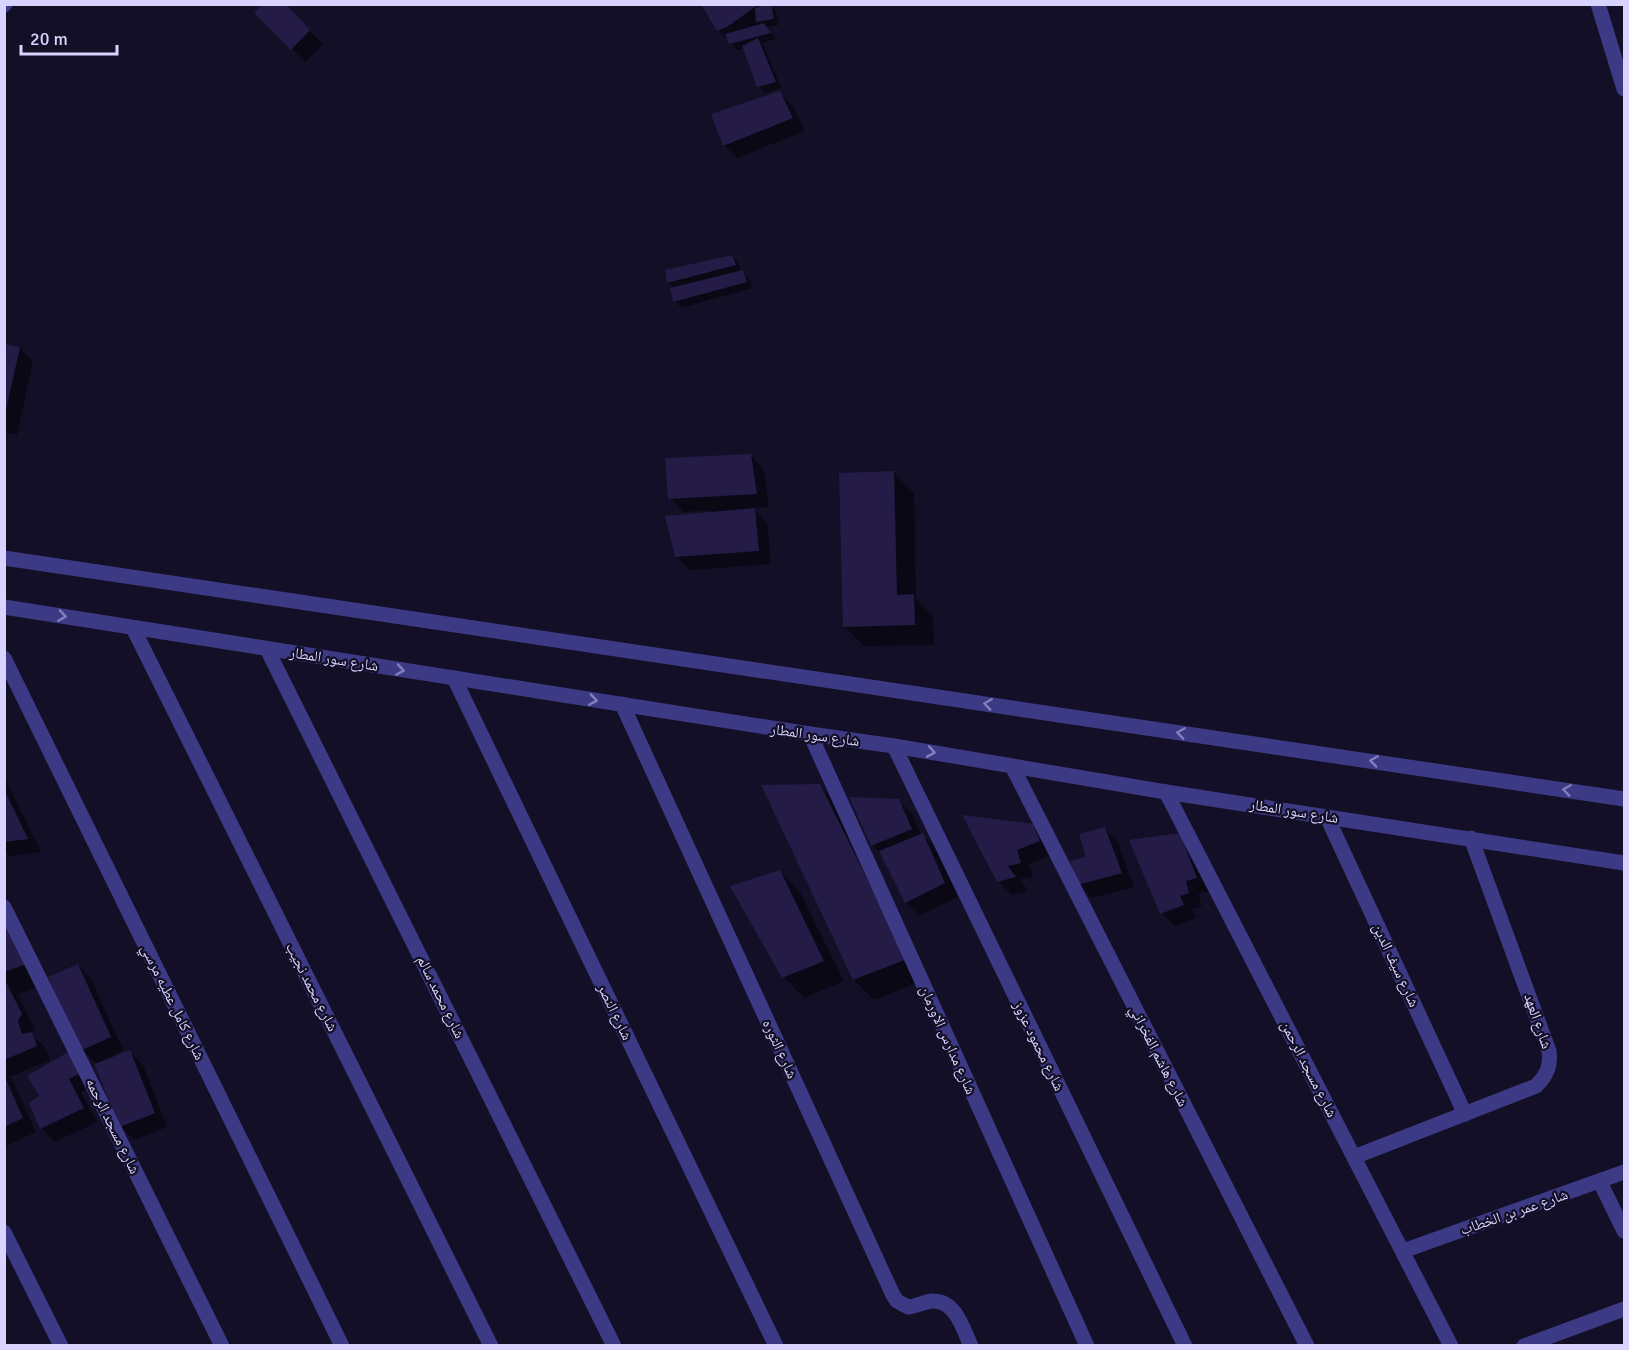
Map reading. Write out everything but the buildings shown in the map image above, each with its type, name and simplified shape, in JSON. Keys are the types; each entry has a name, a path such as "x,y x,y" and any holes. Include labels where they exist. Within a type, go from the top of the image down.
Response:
{"street":[{"path":"1598,4 1624,88"},
{"path":"4,558 1624,799"},
{"name":"شارع سور المطار","path":"4,607 894,746 1166,792 1624,862"},
{"name":"شارع محمد نجيب","path":"134,628 491,1346"},
{"name":"شارع محمد سالم","path":"267,649 614,1346"},
{"name":"شارع كامل عطيه مرسي","path":"4,658 342,1346"},
{"name":"شارع النصر","path":"454,678 776,1346"},
{"name":"شارع الثوره","path":"621,705 893,1295 897,1301 908,1307 930,1301 947,1304 954,1310 971,1346"},
{"name":"شارع مدارس الاورمان","path":"810,734 1087,1346"},
{"name":"شارع محمود عزوز","path":"894,746 1185,1346"},
{"name":"شارع هاشم الفخراني","path":"1012,766 1307,1346"},
{"name":"شارع مسجد الرحمن","path":"1166,792 1451,1346"},
{"name":"شارع سيف الدين","path":"1327,816 1465,1114"},
{"name":"شارع العهد","path":"1354,1157 1536,1086 1548,1071 1549,1051 1471,838"},
{"name":"شارع مسجد الرحمه","path":"4,907 222,1346"},
{"name":"شارع عمر بن الخطاب","path":"1403,1251 1624,1172"},
{"path":"1600,1182 1624,1231"},
{"path":"4,1232 60,1345"},
{"path":"1524,1346 1624,1309"}]}
